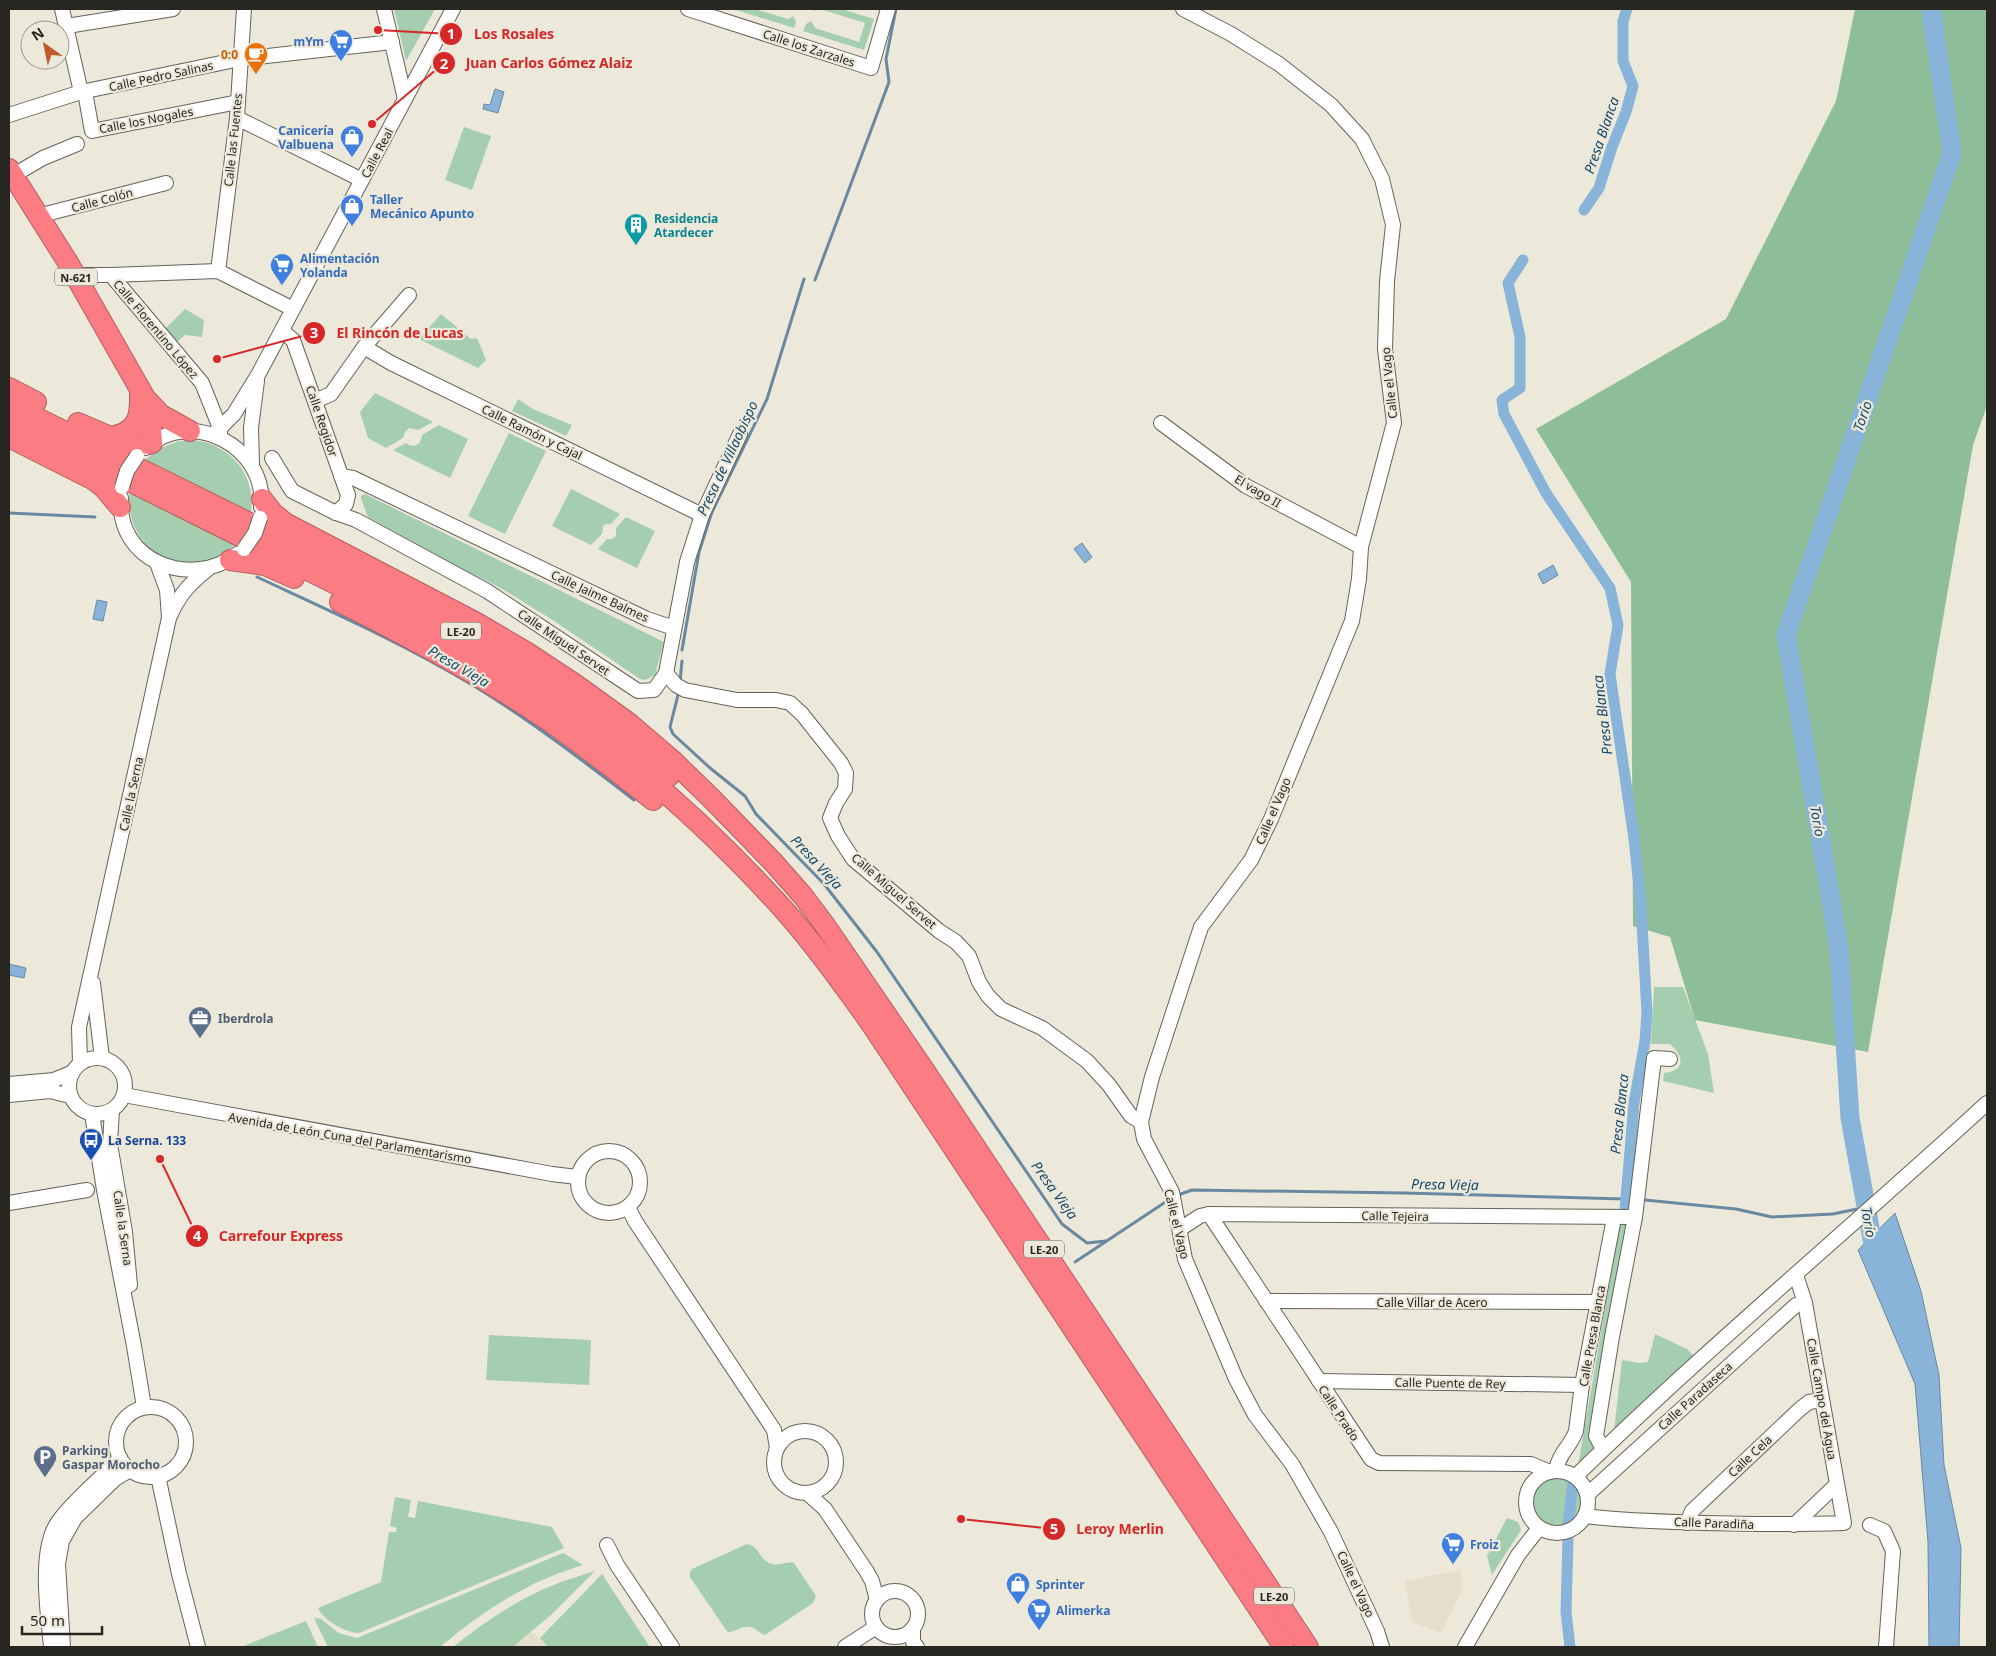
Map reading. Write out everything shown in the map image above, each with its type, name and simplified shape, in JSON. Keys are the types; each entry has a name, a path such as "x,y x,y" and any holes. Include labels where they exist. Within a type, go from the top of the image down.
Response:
{"highway":[{"name":"N-621","path":"11,172 75,275 142,393 161,415 190,431"},
{"path":"9,388 110,438 146,448"},
{"name":"N-621","path":"142,393 150,418 146,448"},
{"path":"110,438 122,436 135,425 142,393"},
{"name":"LE-20","path":"9,404 405,600 468,635 518,664 621,736 705,806 797,901 844,956 972,1140 1308,1647"},
{"name":"LE-20","path":"9,422 398,615 461,649 558,710 619,754 693,818 725,849 808,938 872,1024 1284,1647"},
{"path":"9,437 94,480 121,497"},
{"path":"261,508 273,513 285,523 459,613 509,642 630,724 712,798 774,863 803,896 844,956"},
{"path":"237,554 312,587 455,662 550,722 678,820 718,856 802,942 872,1024"}],"street":[{"path":"70,26 173,9"},
{"name":"Calle las Fuentes","path":"218,270 237,118 244,9"},
{"path":"384,9 405,99"},
{"name":"Calle Real","path":"218,433 234,414 258,375 453,9"},
{"name":"Calle los Zarzales","path":"688,9 716,13 871,68 887,9"},
{"name":"Calle el Vago","path":"1182,9 1231,34 1278,64 1331,105 1362,139 1382,179 1393,225 1386,281 1384,349 1394,423 1361,547 1359,579 1352,621 1271,819 1251,860 1201,927 1152,1077 1141,1122 1144,1139 1173,1199 1185,1259 1236,1379 1255,1416 1292,1464 1331,1532 1373,1623 1382,1647"},
{"path":"70,38 83,92"},
{"name":"Calle Pedro Salinas","path":"9,115 83,92 240,59 392,42"},
{"name":"Calle los Nogales","path":"83,92 92,131 238,102"},
{"path":"237,118 362,180"},
{"path":"11,172 77,144"},
{"name":"Calle Colón","path":"38,216 166,184"},
{"path":"75,275 218,270 293,309"},
{"name":"Calle Florentino López","path":"111,275 202,383 218,433"},
{"path":"316,401 331,394 364,347 409,294"},
{"name":"Calle Regidor","path":"282,331 293,340 348,495"},
{"name":"Calle Ramón y Cajal","path":"364,347 391,363 702,515"},
{"name":"Calle Real","path":"252,465 251,428 258,375"},
{"name":"El vago II","path":"1161,423 1246,486 1361,547"},
{"path":"190,431 218,433 238,448 252,465 259,481 261,508 255,533 237,554 208,569 191,571 173,569 156,563 138,549 126,529 121,497 127,471 146,448 164,436 190,431"},
{"path":"666,673 687,562 702,515 740,434"},
{"path":"272,458 292,491 336,513 346,504 348,495"},
{"name":"Calle Jaime Balmes","path":"341,476 353,478 647,619 674,628"},
{"path":"348,495 356,520"},
{"name":"Calle Miguel Servet","path":"336,513 356,520 487,591 638,691 654,690 666,673 680,688 737,700 776,700 790,703 802,714 841,763 846,773 845,789 836,803 830,818 838,836 853,859 956,942 969,956 978,982 1001,1009 1042,1028 1087,1060 1109,1085 1131,1116 1141,1122"},
{"name":"Calle la Serna","path":"156,563 167,590 169,618"},
{"name":"Calle la Serna","path":"70,1096 68,1089 76,1068 79,1027 169,618 177,600 192,580 208,569"},
{"name":"Calle la Serna","path":"92,970 102,1058"},
{"path":"9,1084 54,1080 89,1059 102,1058 111,1061 119,1068 124,1076 125,1085 124,1095 119,1103 112,1110 99,1114 92,1114 79,1108 70,1096 50,1091 9,1095"},
{"name":"Calle Presa Blanca","path":"1603,1449 1596,1436 1636,1206 1654,1058 1670,1059"},
{"name":"Avenida de León Cuna del Parlamentarismo","path":"124,1095 542,1173 577,1177"},
{"path":"1576,1476 1603,1449 1987,1103"},
{"name":"Calle la Serna","path":"112,1110 110,1144 125,1232 134,1346"},
{"name":"Calle la Serna","path":"92,1114 144,1407"},
{"path":"616,1151 625,1155 636,1166 640,1180 637,1196 628,1208 610,1214 600,1212 591,1208 579,1194 577,1177 587,1159 595,1153 616,1151"},
{"path":"9,1203 87,1190"},
{"path":"1614,1218 1636,1206"},
{"path":"628,1208 774,1430 777,1448 774,1465 781,1482 797,1492 807,1493 817,1491 832,1478 836,1459 833,1449 819,1435 810,1432 790,1435 777,1448"},
{"name":"Calle Tejeira","path":"1180,1229 1200,1216 1208,1214 1614,1218"},
{"name":"Calle Prado","path":"1208,1214 1371,1459 1379,1463 1532,1464 1553,1472"},
{"name":"Calle Presa Blanca","path":"1553,1472 1576,1431 1582,1385 1614,1218"},
{"name":"Calle Campo del Agua","path":"1796,1274 1805,1303 1844,1524"},
{"name":"Calle Villar de Acero","path":"1266,1301 1597,1302"},
{"name":"Calle Paradaseca","path":"1588,1494 1796,1305 1805,1303"},
{"name":"Calle Puente de Rey","path":"1319,1381 1582,1385"},
{"name":"Calle Cela","path":"1687,1522 1692,1511 1800,1409 1809,1402 1822,1400"},
{"path":"155,1406 171,1412 182,1424 187,1442 177,1466 158,1476 144,1476 130,1470 120,1458 116,1442 120,1426 130,1414 144,1407 155,1406"},
{"path":"774,1430 790,1435"},
{"path":"51,1647 47,1560 51,1534 70,1507 120,1458"},
{"path":"63,1647 58,1564 62,1541 76,1518 115,1479 130,1470"},
{"path":"1553,1472 1576,1476 1588,1494 1588,1508 1585,1516 1572,1530 1564,1533 1554,1533 1539,1528 1528,1514 1526,1499 1529,1490 1534,1482 1553,1472"},
{"path":"158,1476 179,1574 198,1647"},
{"path":"1794,1525 1837,1484"},
{"path":"825,1486 825,1509"},
{"path":"807,1493 825,1509 883,1596"},
{"name":"Calle Paradiña","path":"1585,1516 1606,1519 1687,1522 1794,1525 1844,1524"},
{"path":"1870,1525 1884,1531 1894,1551 1886,1647"},
{"path":"1465,1647 1518,1555 1539,1528"},
{"path":"607,1545 617,1565 672,1647"},
{"path":"903,1593 914,1601 918,1615 911,1638 887,1636 876,1627 872,1613 883,1596 903,1593"},
{"path":"845,1647 876,1627"}],"shaded area":[{"path":"1460,1570 1463,1588 1441,1633 1412,1622 1405,1581"},
{"path":"532,1632 548,1647 513,1647"}],"green space":[{"path":"394,9 435,9 406,61"},
{"path":"733,9 755,9 788,19 793,16 796,21 794,28"},
{"path":"820,9 841,9 874,19 864,50 803,31 806,24 811,21 815,28 859,42 865,23"},
{"path":"1855,9 1986,9 1987,13 1987,406 1973,445 1868,1052 1695,1020 1670,937 1633,926 1631,582 1536,429 1726,319 1836,101"},
{"path":"464,127 491,136 472,190 445,180"},
{"path":"185,309 204,320 202,337 185,335 175,344 164,330"},
{"path":"441,314 471,339 477,338 486,360 478,368 419,339"},
{"path":"375,393 433,422 418,430 409,428 403,438 386,448 368,438 360,412"},
{"path":"518,399 533,409 572,425 566,436 512,411"},
{"path":"439,425 468,439 450,478 393,450 406,443 412,446 419,444 422,435"},
{"path":"509,433 546,451 505,534 468,516"},
{"path":"179,441 209,443 226,452 234,459 240,466 249,484 251,514 145,460 160,448"},
{"path":"130,489 236,544 204,562 192,564 177,563 164,558 143,541 136,529 129,503"},
{"path":"571,489 620,514 611,524 603,526 602,534 591,545 552,526"},
{"path":"365,494 664,642 655,675 645,680 640,679 554,621 499,587 368,517 361,499 361,496"},
{"path":"626,517 655,531 637,568 598,549 607,539 612,539 616,536 616,528"},
{"path":"1654,987 1683,987 1708,1054 1714,1093 1663,1081 1664,1073 1671,1072 1679,1066 1680,1058 1670,1044 1651,1044"},
{"path":"1621,1224 1631,1224 1601,1377 1592,1444 1595,1450 1578,1466 1619,1228"},
{"path":"1655,1334 1687,1349 1696,1358 1614,1431 1622,1360 1639,1363 1648,1362"},
{"path":"489,1335 591,1340 589,1385 486,1380"},
{"path":"1552,1477 1562,1477 1575,1484 1582,1497 1582,1507 1575,1520 1562,1527 1552,1527 1543,1523 1536,1516 1532,1507 1532,1497 1536,1488 1543,1481"},
{"path":"395,1497 411,1500 408,1517 415,1518 418,1501 552,1527 564,1548 359,1633 347,1630 335,1625 318,1608 381,1582 389,1532 396,1532 397,1528 390,1526"},
{"path":"1507,1518 1518,1522 1521,1530 1492,1575 1487,1556"},
{"path":"747,1544 754,1547 769,1563 794,1563 816,1596 813,1603 765,1635 750,1627 728,1632 690,1577 692,1569"},
{"path":"563,1553 583,1565 533,1584 505,1600 477,1618 440,1647 328,1647 314,1618 321,1619 339,1633 357,1638"},
{"path":"595,1571 552,1614 513,1647 453,1647 488,1621 525,1598 556,1584"},
{"path":"602,1574 650,1647 548,1647 540,1638"},
{"path":"306,1621 318,1647 241,1647"}],"water":[{"path":"495,89 504,92 498,113 483,109 484,104 490,105"},
{"path":"1082,543 1092,557 1085,563 1074,549"},
{"path":"1553,565 1558,575 1543,584 1538,574"},
{"path":"97,600 107,602 103,621 93,619"},
{"path":"9,964 26,968 24,978 9,975"},
{"path":"1895,1213 1921,1291 1939,1375 1944,1465 1961,1548 1959,1647 1929,1647 1928,1542 1915,1384 1858,1250"}],"waterway":[{"name":"Presa de Villaobispo","path":"815,280 889,82 886,59 896,9"},
{"name":"Presa Blanca","path":"1584,210 1599,188 1626,112 1633,86 1623,61 1623,21 1627,9"},
{"name":"Torío","path":"1876,1261 1850,1118 1839,948 1786,635 1952,153 1931,9"},
{"name":"Presa Blanca","path":"1523,260 1508,283 1520,337 1520,388 1502,400 1504,414 1546,493 1610,588 1618,625 1610,674 1634,839 1641,906 1647,1013 1645,1041 1634,1103 1625,1210"},
{"name":"Presa de Villaobispo","path":"682,650 699,552 712,512 767,399 804,279"},
{"name":"Presa Vieja","path":"9,513 95,517"},
{"name":"Presa Vieja","path":"257,577 394,642 474,686 536,726 634,800"},
{"name":"Presa de Villaobispo","path":"680,682 682,661"},
{"name":"Presa Vieja","path":"679,691 670,727 673,734 710,768 745,796 756,814 824,884 877,952 1062,1224 1087,1243 1106,1241"},
{"name":"Presa Vieja","path":"1178,1195 1192,1190 1624,1199"},
{"name":"Presa Vieja","path":"1075,1262 1170,1199"},
{"name":"Presa Vieja","path":"1645,1200 1736,1209 1772,1217 1833,1214 1862,1208"},
{"name":"Presa Blanca","path":"1568,1525 1573,1482"},
{"name":"Presa Blanca","path":"1568,1540 1566,1612 1570,1647"}],"place":[{"name":"Los Rosales","path":"378,30"},
{"name":"mYm","path":"341,62"},
{"name":"0:0","path":"256,75"},
{"name":"Juan Carlos Gómez Alaiz","path":"372,124"},
{"name":"Canicería Valbuena","path":"352,158"},
{"name":"Taller Mecánico Apunto","path":"352,227"},
{"name":"Residencia Atardecer","path":"636,246"},
{"name":"Alimentación Yolanda","path":"282,286"},
{"name":"El Rincón de Lucas","path":"217,359"},
{"name":"Iberdrola","path":"200,1039"},
{"name":"Carrefour Express","path":"160,1159"},
{"name":"La Serna. 133","path":"91,1161"},
{"name":"Parking Gaspar Morocho","path":"45,1478"},
{"name":"Leroy Merlin","path":"961,1519"},
{"name":"Froiz","path":"1453,1565"},
{"name":"Sprinter","path":"1018,1605"},
{"name":"Alimerka","path":"1039,1631"}]}
